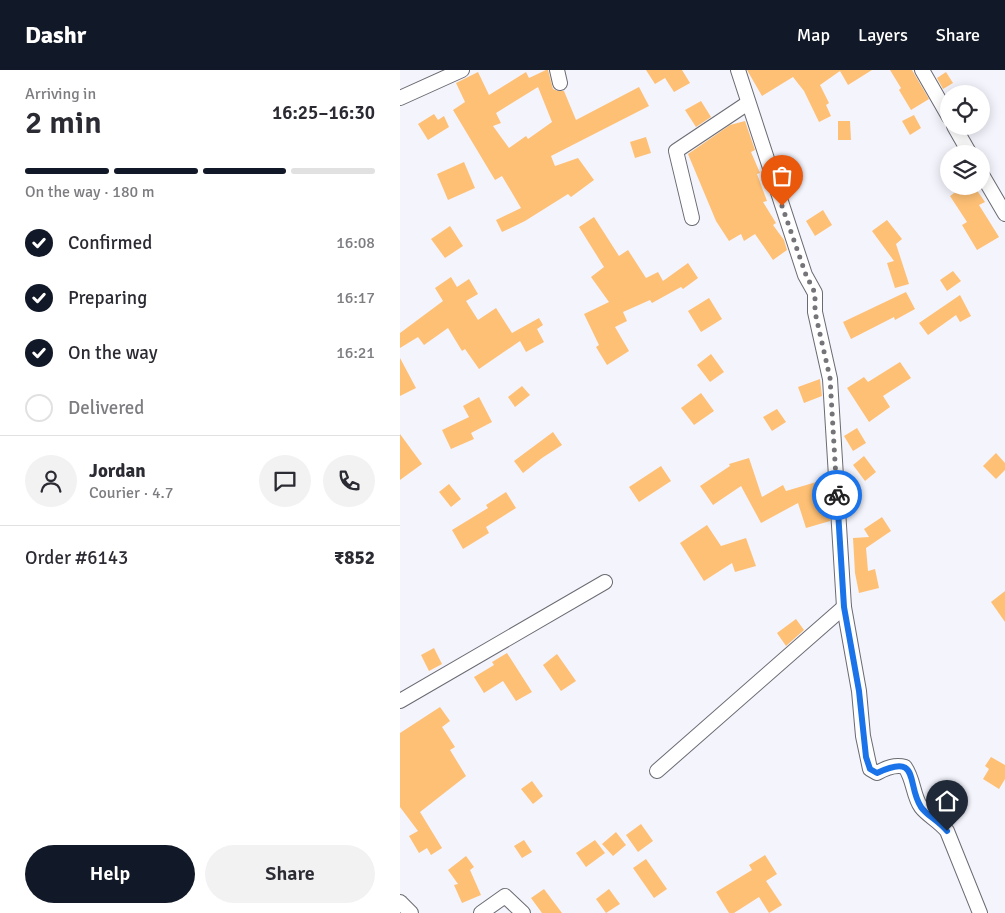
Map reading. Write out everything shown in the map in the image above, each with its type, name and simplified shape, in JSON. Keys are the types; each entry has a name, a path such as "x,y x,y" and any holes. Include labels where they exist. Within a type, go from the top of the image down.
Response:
{"street":[{"path":"400,98 462,70"},
{"path":"738,70 806,275 815,293 815,312 830,378 844,607 859,691 866,757 870,769 877,773 894,766 900,765 905,767 913,780 920,806 940,822 947,831 980,913"},
{"path":"922,70 940,101"},
{"path":"692,218 676,152 748,103"},
{"path":"990,188 1005,214"},
{"path":"400,701 605,582"},
{"path":"657,771 844,607"},
{"path":"481,913 505,896 523,913"},
{"path":"400,902 411,913"}],"building":[{"path":"548,70 553,89 564,91 576,120 639,87 649,106 551,156 555,166 578,158 594,180 571,197 568,194 525,221 502,232 496,220 521,208 502,176 495,180 453,110 465,102 456,83 478,72 489,95 526,72 529,78","holes":["538,87 552,122 528,139 526,136 509,148 493,126 501,123 496,113"]},
{"path":"646,70 682,70 690,83 674,92 665,78 655,84"},
{"path":"747,70 872,70 848,85 840,71 820,85 829,103 826,105 831,116 819,122 804,91 793,77 762,96"},
{"path":"890,70 912,70 929,99 911,110"},
{"path":"946,72 953,83 941,85 937,78"},
{"path":"701,101 711,117 696,127 685,110"},
{"path":"434,114 438,120 444,116 449,127 428,140 418,124"},
{"path":"914,115 921,128 910,135 902,121"},
{"path":"745,121 755,150 751,152 760,173 757,174 767,201 763,202 776,223 773,225 784,240 787,250 773,260 755,234 744,241 741,234 729,241 716,221 688,154 730,125"},
{"path":"838,121 850,121 851,140 838,140"},
{"path":"646,137 651,153 635,158 630,142"},
{"path":"464,162 475,188 448,200 437,174"},
{"path":"980,195 985,202 979,205 999,237 977,250 962,225 967,222 950,196"},
{"path":"823,210 832,225 815,236 806,221"},
{"path":"594,217 619,256 628,250 646,278 658,272 663,281 688,263 698,278 683,289 681,287 652,303 650,300 623,312 627,321 615,327 629,351 607,365 596,347 599,345 584,314 609,302 591,277 604,267 579,227"},
{"path":"887,220 902,239 896,244 909,284 895,288 887,263 894,261 872,231"},
{"path":"450,226 463,246 445,258 431,239"},
{"path":"953,271 961,281 947,291 940,280"},
{"path":"451,277 457,287 469,279 478,294 466,301 478,320 496,308 512,333 539,318 543,325 537,329 544,342 526,352 520,341 479,369 465,349 462,351 448,328 424,345 418,337 400,348 400,333 443,301 435,288"},
{"path":"906,292 915,309 895,320 894,317 851,339 843,322"},
{"path":"960,295 971,316 960,322 956,315 928,335 919,323"},
{"path":"709,298 722,319 701,332 688,311"},
{"path":"711,354 724,372 710,382 697,365"},
{"path":"400,358 416,388 400,396"},
{"path":"900,362 911,378 883,396 890,407 869,422 847,388 864,377 868,382"},
{"path":"820,379 822,396 804,403 798,387"},
{"path":"522,386 530,395 515,407 508,397"},
{"path":"701,393 714,411 694,425 681,408"},
{"path":"479,397 492,422 471,433 474,439 451,449 442,430 469,417 463,406"},
{"path":"777,409 786,422 772,431 763,417"},
{"path":"857,428 866,443 853,451 844,436"},
{"path":"553,432 562,445 523,473 514,461"},
{"path":"400,434 422,464 400,480"},
{"path":"996,453 1005,463 1005,470 996,479 983,466"},
{"path":"864,456 876,472 865,481 853,465"},
{"path":"749,458 762,497 783,485 786,491 823,480 829,502 830,521 806,528 798,503 761,523 741,486 713,505 700,486 730,466 729,464"},
{"path":"661,466 671,481 639,502 629,487"},
{"path":"449,484 461,499 451,507 439,492"},
{"path":"506,492 516,508 486,527 489,533 463,549 452,530 488,508 486,505"},
{"path":"882,517 891,531 866,548 868,571 875,569 879,588 859,593 855,573 853,538 869,537 864,529"},
{"path":"707,525 721,546 746,538 756,566 735,572 732,563 704,581 680,543"},
{"path":"1005,591 1005,622 991,602"},
{"path":"796,619 804,630 786,646 777,633"},
{"path":"434,648 442,664 429,671 421,655"},
{"path":"507,653 532,692 516,701 503,681 484,693 474,677 494,665 492,662"},
{"path":"557,654 576,681 561,691 543,665"},
{"path":"440,707 450,721 442,727 455,747 450,750 466,776 420,812 442,848 431,855 427,848 419,853 409,836 418,831 400,807 400,733"},
{"path":"991,757 1005,765 1005,779 999,789 983,779 989,769 985,766"},
{"path":"532,781 543,796 533,804 521,789"},
{"path":"641,824 653,841 638,852 626,835"},
{"path":"616,832 626,845 613,856 602,844"},
{"path":"524,840 532,852 522,858 514,846"},
{"path":"595,840 605,853 586,867 576,853"},
{"path":"765,855 777,874 766,881 782,905 769,913 759,897 734,913 729,913 716,892 752,870 749,865"},
{"path":"466,856 474,867 470,870 481,895 462,903 454,885 458,884 448,870"},
{"path":"646,859 667,889 654,898 633,868"},
{"path":"544,889 562,913 542,913 531,898"},
{"path":"609,889 620,904 606,913 596,899"}],"way so far":[{"path":"782,206 806,275 815,293 815,312 830,378 837,495"}],"route":[{"path":"837,495 844,607 859,691 866,757 870,769 877,773 900,765 905,767 913,780 920,806 940,822 947,831"}]}
